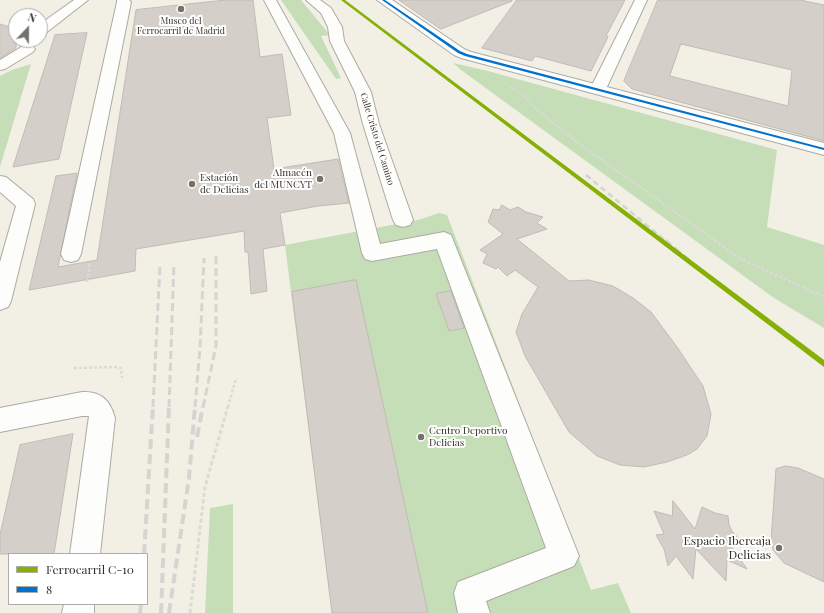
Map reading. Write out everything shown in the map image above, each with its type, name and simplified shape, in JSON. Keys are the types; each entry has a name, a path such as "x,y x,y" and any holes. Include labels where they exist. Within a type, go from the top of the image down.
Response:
{"street":[{"path":"48,25 82,0"},
{"path":"270,0 342,133 372,253 444,240 564,556 469,593 474,613"},
{"name":"Calle Cristo del Camino","path":"312,0 326,11 336,27 337,41 363,92 371,124 403,220"},
{"path":"383,0 458,52 824,149"},
{"path":"598,89 641,0"},
{"path":"71,254 129,1"},
{"path":"0,66 28,49"},
{"path":"0,182 26,204 0,301"},
{"path":"0,420 90,403 97,406 101,411 102,418 86,553"}],"path":[{"path":"500,79 524,96 538,111 577,142 739,258 824,297"},
{"path":"74,368 83,369 110,365 120,368 122,378"},
{"path":"190,613 204,487 236,378"}],"green space":[{"path":"281,0 301,0 330,35 321,36 341,78 336,79"},
{"path":"453,63 488,71 777,150 767,227 824,245 824,328 774,298"},
{"path":"31,64 0,167 0,76 12,70"},
{"name":"Centro Deportivo Delicias","path":"439,213 447,215 591,590 618,583 631,613 332,613 285,245 418,220"},
{"path":"233,504 233,613 205,613 210,508"}],"building":[{"name":"Estación de Delicias","path":"226,0 253,0 260,57 282,54 291,115 267,118 274,169 338,159 349,203 318,206 280,213 285,245 263,249 267,291 251,294 248,252 245,252 244,231 136,249 135,271 29,290 56,176 77,173 58,267 97,260 136,10"},
{"path":"399,0 512,0 512,1 441,29"},
{"path":"517,0 625,0 606,36 608,37 591,71 535,56 532,61 482,48"},
{"path":"658,0 800,0 824,5 824,141 632,89 624,81","holes":["681,44 792,70 788,106 670,76"]},
{"path":"0,24 8,26 8,48 16,48 0,58"},
{"path":"87,33 59,159 13,167 55,35"},
{"path":"502,205 510,210 518,207 526,212 543,217 537,223 547,229 517,239 569,281 589,280 613,286 633,298 651,312 703,386 711,414 707,436 697,449 687,455 667,462 644,467 620,465 597,456 569,432 525,356 516,332 522,314 538,287 515,270 507,276 498,267 496,269 483,263 487,254 480,250 503,234 488,222 493,209 499,210"},
{"path":"356,280 428,613 332,613 292,292"},
{"path":"451,291 464,328 449,331 436,294"},
{"path":"73,434 54,553 0,554 0,535 20,445"},
{"path":"786,466 798,468 824,479 824,582 784,563 773,550 771,541 776,469"},
{"path":"673,501 695,529 702,507 715,513 728,516 729,525 732,531 741,541 731,546 747,569 727,560 726,581 696,549 693,579 676,556 668,566 664,549 656,535 664,534 654,511 672,516"}],"railway":[{"path":"586,175 666,241"},
{"path":"665,240 713,280"},
{"path":"203,407 216,346 216,255"},
{"path":"195,407 200,348 204,258"},
{"path":"169,407 174,263"},
{"path":"153,407 160,265"},
{"path":"144,553 153,406"},
{"path":"161,613 169,406"},
{"path":"169,613 189,478 195,406"},
{"path":"197,437 203,406"},
{"path":"140,613 141,605"}],"rail line":[{"name":"C-10","path":"343,0 824,364"}],"transit line":[{"name":"8","path":"383,0 459,52 466,55 824,149"}],"place":[{"name":"Museo del Ferrocarril de Madrid","path":"181,9"},
{"name":"Almacén del MUNCYT","path":"320,179"},
{"name":"Estación de Delicias","path":"192,184"},
{"name":"Centro Deportivo Delicias","path":"421,437"},
{"name":"Espacio Ibercaja Delicias","path":"779,548"}]}
